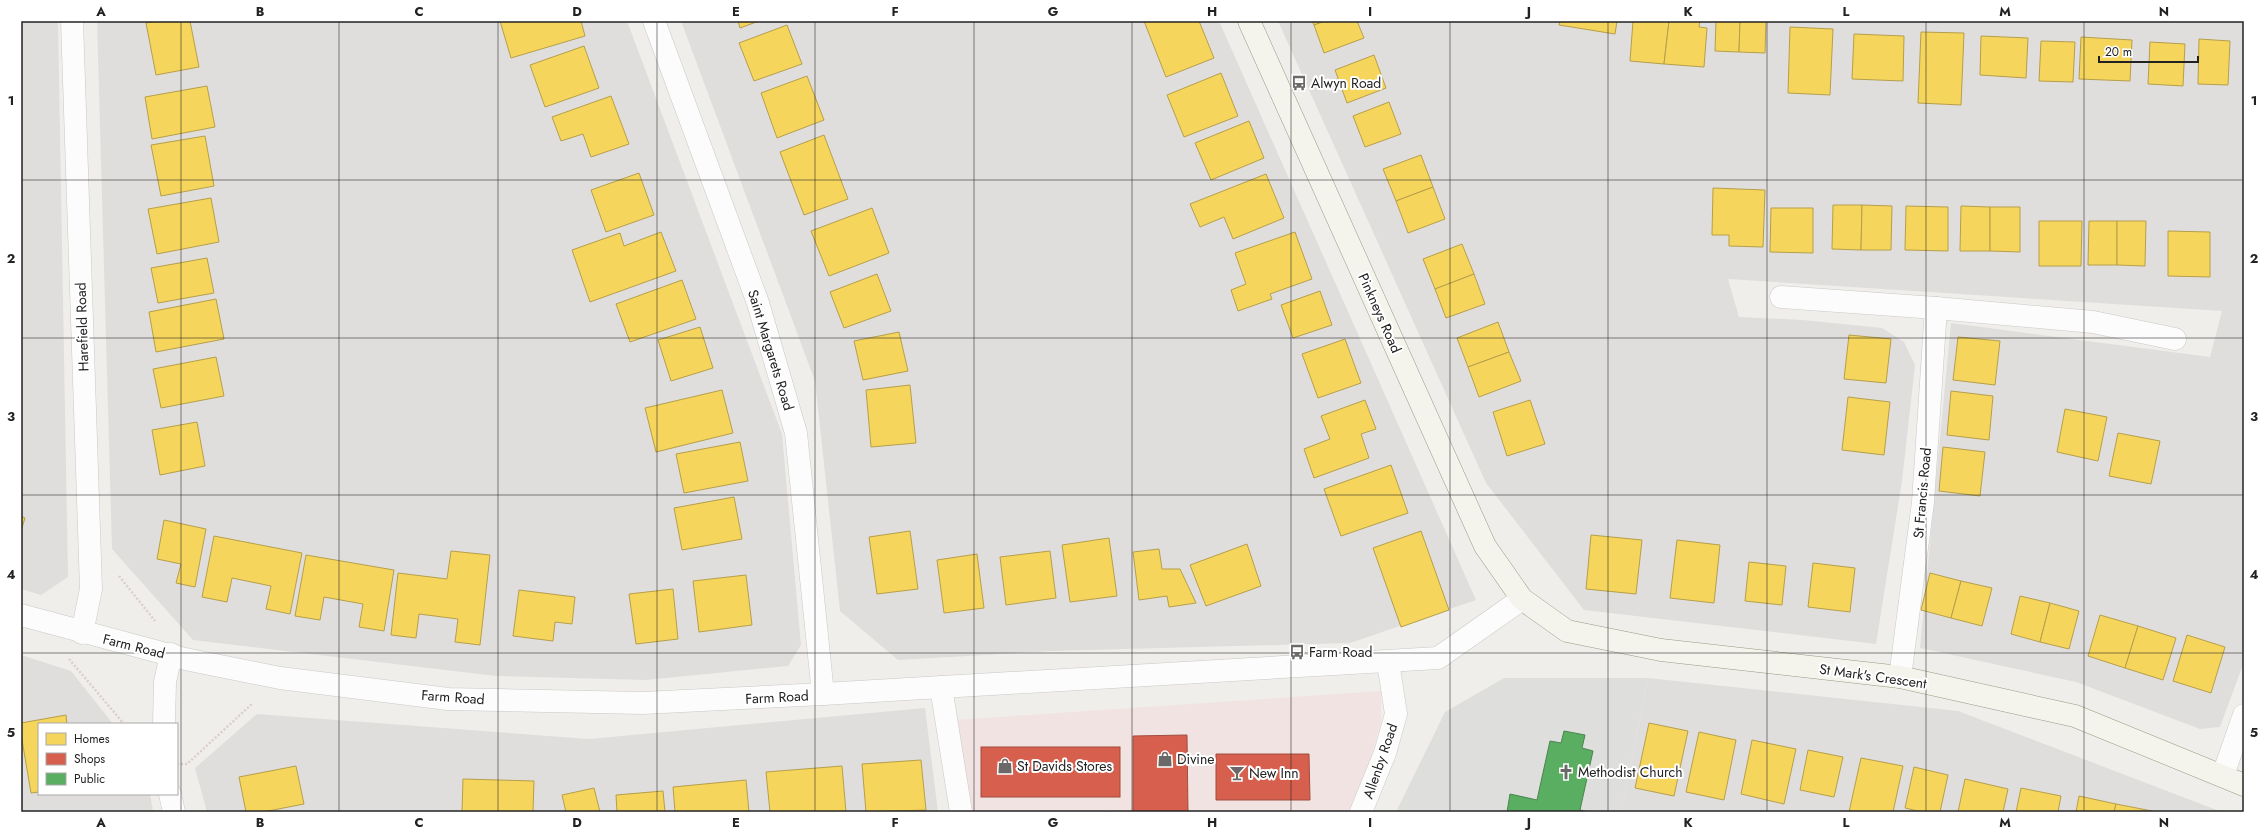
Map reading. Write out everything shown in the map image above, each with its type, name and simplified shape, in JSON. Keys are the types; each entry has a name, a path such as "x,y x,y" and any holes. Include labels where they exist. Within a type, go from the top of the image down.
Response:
{"street":[{"name":"Harefield Road","path":"72,21 91,589 82,633"},
{"name":"Saint Margarets Road","path":"654,21 758,303 796,433 823,694"},
{"name":"Pinkneys Road","path":"1249,21 1485,546 1522,599"},
{"path":"1780,296 2093,322 2175,339"},
{"name":"St Francis Road","path":"1900,677 1923,502 1936,308"},
{"name":"Farm Road","path":"21,615 82,633 280,678 448,699 643,703 1438,658 1522,599"},
{"name":"St Mark's Crescent","path":"1522,599 1567,631 1661,650 1900,677 2075,716 2223,775 2244,785"},
{"path":"164,723 164,682 170,654"},
{"name":"Allenby Road","path":"1361,812 1385,753 1396,714 1388,662"},
{"path":"941,687 961,812"},
{"path":"2223,775 2244,715"},
{"path":"170,795 174,812"}],"path":[{"path":"117,573 156,622"},
{"path":"65,654 123,723"},
{"path":"178,764 187,764 280,678"}],"shaded area":[{"path":"21,21 58,21 68,577 41,595 21,589"},
{"path":"97,21 627,21 782,434 801,645 788,666 646,680 496,676 193,640 112,549"},
{"path":"681,21 1219,21 1476,600 1350,643 1051,651 898,660 840,611 815,381"},
{"path":"1278,21 2244,21 2244,662 2220,727 2200,729 2076,682 1920,648 1951,323 2210,357 2222,311 1728,279 1739,317 1803,320 1882,328 1904,342 1915,365 1902,481 1876,644 1584,610 1486,483"},
{"path":"21,655 71,671 112,723 38,723 38,795 150,795 153,812 21,812"},
{"path":"1504,678 1648,678 1621,812 1396,812 1445,712"},
{"path":"1648,678 1958,711 2222,812 1621,812"},
{"path":"1381,691 1381,722 1366,775 1352,812 1114,812 1114,810 973,812 954,720"},
{"path":"925,708 938,812 207,812 195,768 257,714 589,739"}],"building: Homes":[{"path":"157,21 190,21 199,67 156,75 146,23"},
{"path":"500,21 581,21 585,36 511,58"},
{"path":"738,21 759,21 740,28"},
{"path":"1144,21 1199,21 1214,58 1166,77"},
{"path":"1312,21 1325,21 1314,25"},
{"path":"1325,21 1357,21 1364,38 1324,53 1314,25"},
{"path":"1560,21 1617,21 1615,34 1559,25"},
{"path":"1633,21 1669,21 1664,64 1630,61"},
{"path":"1669,21 1700,21 1699,27 1707,28 1704,67 1664,64"},
{"path":"1716,21 1740,21 1739,52 1715,51"},
{"path":"1740,21 1766,21 1765,53 1739,52"},
{"path":"787,25 802,64 754,81 739,43"},
{"path":"1790,27 1833,29 1830,95 1788,93"},
{"path":"1921,32 1964,33 1961,105 1918,103"},
{"path":"1854,34 1904,36 1903,81 1852,79"},
{"path":"1981,36 2028,38 2026,78 1980,75"},
{"path":"2081,37 2132,40 2130,81 2079,79"},
{"path":"2199,39 2230,41 2228,85 2198,84"},
{"path":"2041,41 2075,42 2073,82 2039,81"},
{"path":"2150,42 2185,44 2183,86 2148,84"},
{"path":"584,46 599,88 545,107 530,65"},
{"path":"1374,55 1386,88 1347,103 1335,70"},
{"path":"1221,73 1238,116 1184,137 1167,95"},
{"path":"807,76 824,120 777,138 761,93"},
{"path":"207,86 215,127 152,139 145,97"},
{"path":"611,96 629,144 591,157 583,134 561,141 552,117"},
{"path":"1389,102 1401,134 1365,147 1353,116"},
{"path":"1249,121 1264,158 1211,180 1195,143"},
{"path":"824,135 848,199 804,215 780,152"},
{"path":"205,136 214,186 161,196 151,145"},
{"path":"1421,155 1433,187 1396,201 1383,169"},
{"path":"639,173 654,215 606,232 591,190"},
{"path":"1266,174 1284,218 1233,239 1224,217 1200,227 1190,204"},
{"path":"1433,187 1445,219 1408,233 1396,201"},
{"path":"1713,188 1765,190 1763,247 1729,246 1729,235 1712,235"},
{"path":"211,198 219,242 157,254 148,209"},
{"path":"1833,205 1862,205 1861,250 1832,249"},
{"path":"1862,205 1892,206 1891,250 1861,250"},
{"path":"1906,206 1948,207 1948,251 1905,250"},
{"path":"1961,206 1990,207 1990,251 1960,251"},
{"path":"1990,207 2020,207 2020,252 1990,251"},
{"path":"872,208 889,253 829,276 811,231"},
{"path":"1771,208 1813,208 1813,253 1770,252"},
{"path":"2039,221 2082,221 2081,266 2039,266"},
{"path":"2089,221 2117,221 2117,265 2088,265"},
{"path":"2117,221 2146,221 2145,266 2117,265"},
{"path":"2168,231 2210,232 2210,277 2168,276"},
{"path":"661,232 676,271 590,302 572,250 620,233 624,246"},
{"path":"1295,232 1312,279 1270,294 1272,299 1238,311 1231,290 1246,284 1235,253"},
{"path":"1462,244 1474,274 1435,289 1423,259"},
{"path":"207,258 214,293 158,303 151,268"},
{"path":"877,274 891,311 844,328 830,292"},
{"path":"1474,274 1485,304 1446,318 1435,289"},
{"path":"682,280 696,319 630,342 616,304"},
{"path":"1320,291 1332,325 1293,338 1281,305"},
{"path":"216,299 224,339 156,352 149,312"},
{"path":"1498,322 1509,352 1468,367 1457,338"},
{"path":"700,327 713,368 671,381 658,340"},
{"path":"899,332 908,371 863,380 854,341"},
{"path":"1849,335 1891,339 1886,383 1844,379"},
{"path":"1958,337 2000,341 1995,385 1953,380"},
{"path":"1345,339 1361,383 1318,398 1302,354"},
{"path":"1509,352 1521,381 1479,397 1468,367"},
{"path":"216,357 224,396 161,408 153,369"},
{"path":"910,385 916,443 871,447 866,390"},
{"path":"722,390 733,433 656,452 645,408"},
{"path":"1951,391 1993,396 1989,440 1947,435"},
{"path":"1848,397 1890,402 1884,455 1842,450"},
{"path":"1365,400 1376,429 1361,434 1369,458 1314,478 1304,449 1330,439 1321,416"},
{"path":"1530,400 1545,444 1507,456 1493,412"},
{"path":"2065,409 2107,417 2098,461 2057,452"},
{"path":"197,422 205,466 160,475 152,430"},
{"path":"2118,433 2160,441 2151,484 2109,476"},
{"path":"740,442 748,481 684,493 676,454"},
{"path":"1943,447 1985,452 1980,496 1939,491"},
{"path":"1391,465 1408,513 1341,536 1324,489"},
{"path":"734,497 742,539 682,550 674,508"},
{"path":"21,516 25,518 21,531"},
{"path":"164,520 206,529 195,587 176,583 181,564 157,559"},
{"path":"910,531 918,589 877,594 869,537"},
{"path":"1421,531 1449,610 1401,627 1373,548"},
{"path":"1591,535 1642,540 1636,594 1586,589"},
{"path":"214,536 302,553 290,614 266,609 271,586 232,578 227,602 202,597"},
{"path":"1109,538 1117,596 1070,602 1062,545"},
{"path":"1677,540 1720,545 1714,603 1670,598"},
{"path":"1247,544 1261,586 1206,606 1190,565"},
{"path":"1159,549 1162,569 1180,569 1196,603 1169,607 1167,596 1139,600 1133,552"},
{"path":"451,551 490,555 480,645 455,642 458,619 419,614 416,638 391,635 398,573 447,579"},
{"path":"1050,551 1056,598 1006,605 1000,557"},
{"path":"977,554 984,608 944,613 937,560"},
{"path":"306,555 394,570 384,631 359,627 363,604 324,597 320,620 295,616"},
{"path":"1749,562 1786,566 1782,605 1745,601"},
{"path":"1813,563 1855,568 1850,612 1808,607"},
{"path":"1930,573 1961,581 1951,618 1921,610"},
{"path":"746,575 752,625 699,632 693,581"},
{"path":"1961,581 1992,588 1982,626 1951,618"},
{"path":"673,589 678,639 636,644 629,594"},
{"path":"519,590 575,597 572,624 555,622 553,641 513,636"},
{"path":"2020,596 2050,603 2040,642 2011,634"},
{"path":"2050,603 2079,611 2069,649 2040,642"},
{"path":"2100,615 2138,626 2125,668 2088,656"},
{"path":"2138,626 2176,638 2163,680 2125,668"},
{"path":"2187,635 2225,647 2211,693 2173,681"},
{"path":"66,715 67,723 38,723 38,792 31,793 21,734 21,723"},
{"path":"1649,723 1688,731 1674,796 1635,788"},
{"path":"1699,732 1736,740 1724,800 1686,792"},
{"path":"1752,740 1796,749 1784,804 1741,794"},
{"path":"1808,750 1843,757 1834,797 1800,790"},
{"path":"1861,758 1903,766 1893,812 1849,812"},
{"path":"921,760 926,810 866,812 862,764"},
{"path":"296,766 304,804 263,812 246,812 239,777"},
{"path":"842,766 846,812 770,812 766,772"},
{"path":"1914,767 1948,775 1940,812 1922,812 1905,808"},
{"path":"463,779 534,781 533,812 462,812"},
{"path":"1965,779 2008,789 2003,812 1958,812"},
{"path":"746,780 749,812 675,812 673,787"},
{"path":"594,788 600,812 566,812 562,795"},
{"path":"2021,788 2061,796 2058,812 2016,812"},
{"path":"663,791 665,812 617,812 616,795"},
{"path":"2079,796 2116,804 2114,812 2076,812"},
{"path":"2116,804 2152,811 2152,812 2114,812"}],"building: Shops":[{"path":"1187,735 1188,812 1133,812 1133,736"},
{"path":"981,747 1120,747 1120,797 981,797"},
{"path":"1216,754 1309,754 1310,800 1216,800"}],"building: Public":[{"name":"Methodist Church","path":"1564,731 1585,735 1582,748 1593,751 1580,810 1588,812 1507,812 1510,794 1537,800 1550,741 1561,743"}],"place":[{"name":"Alwyn Road","path":"1299,83"},
{"name":"Farm Road","path":"1297,652"},
{"name":"Divine","path":"1165,759"},
{"name":"St Davids Stores","path":"1005,766"},
{"name":"Methodist Church","path":"1566,772"},
{"name":"New Inn","path":"1237,773"}]}
